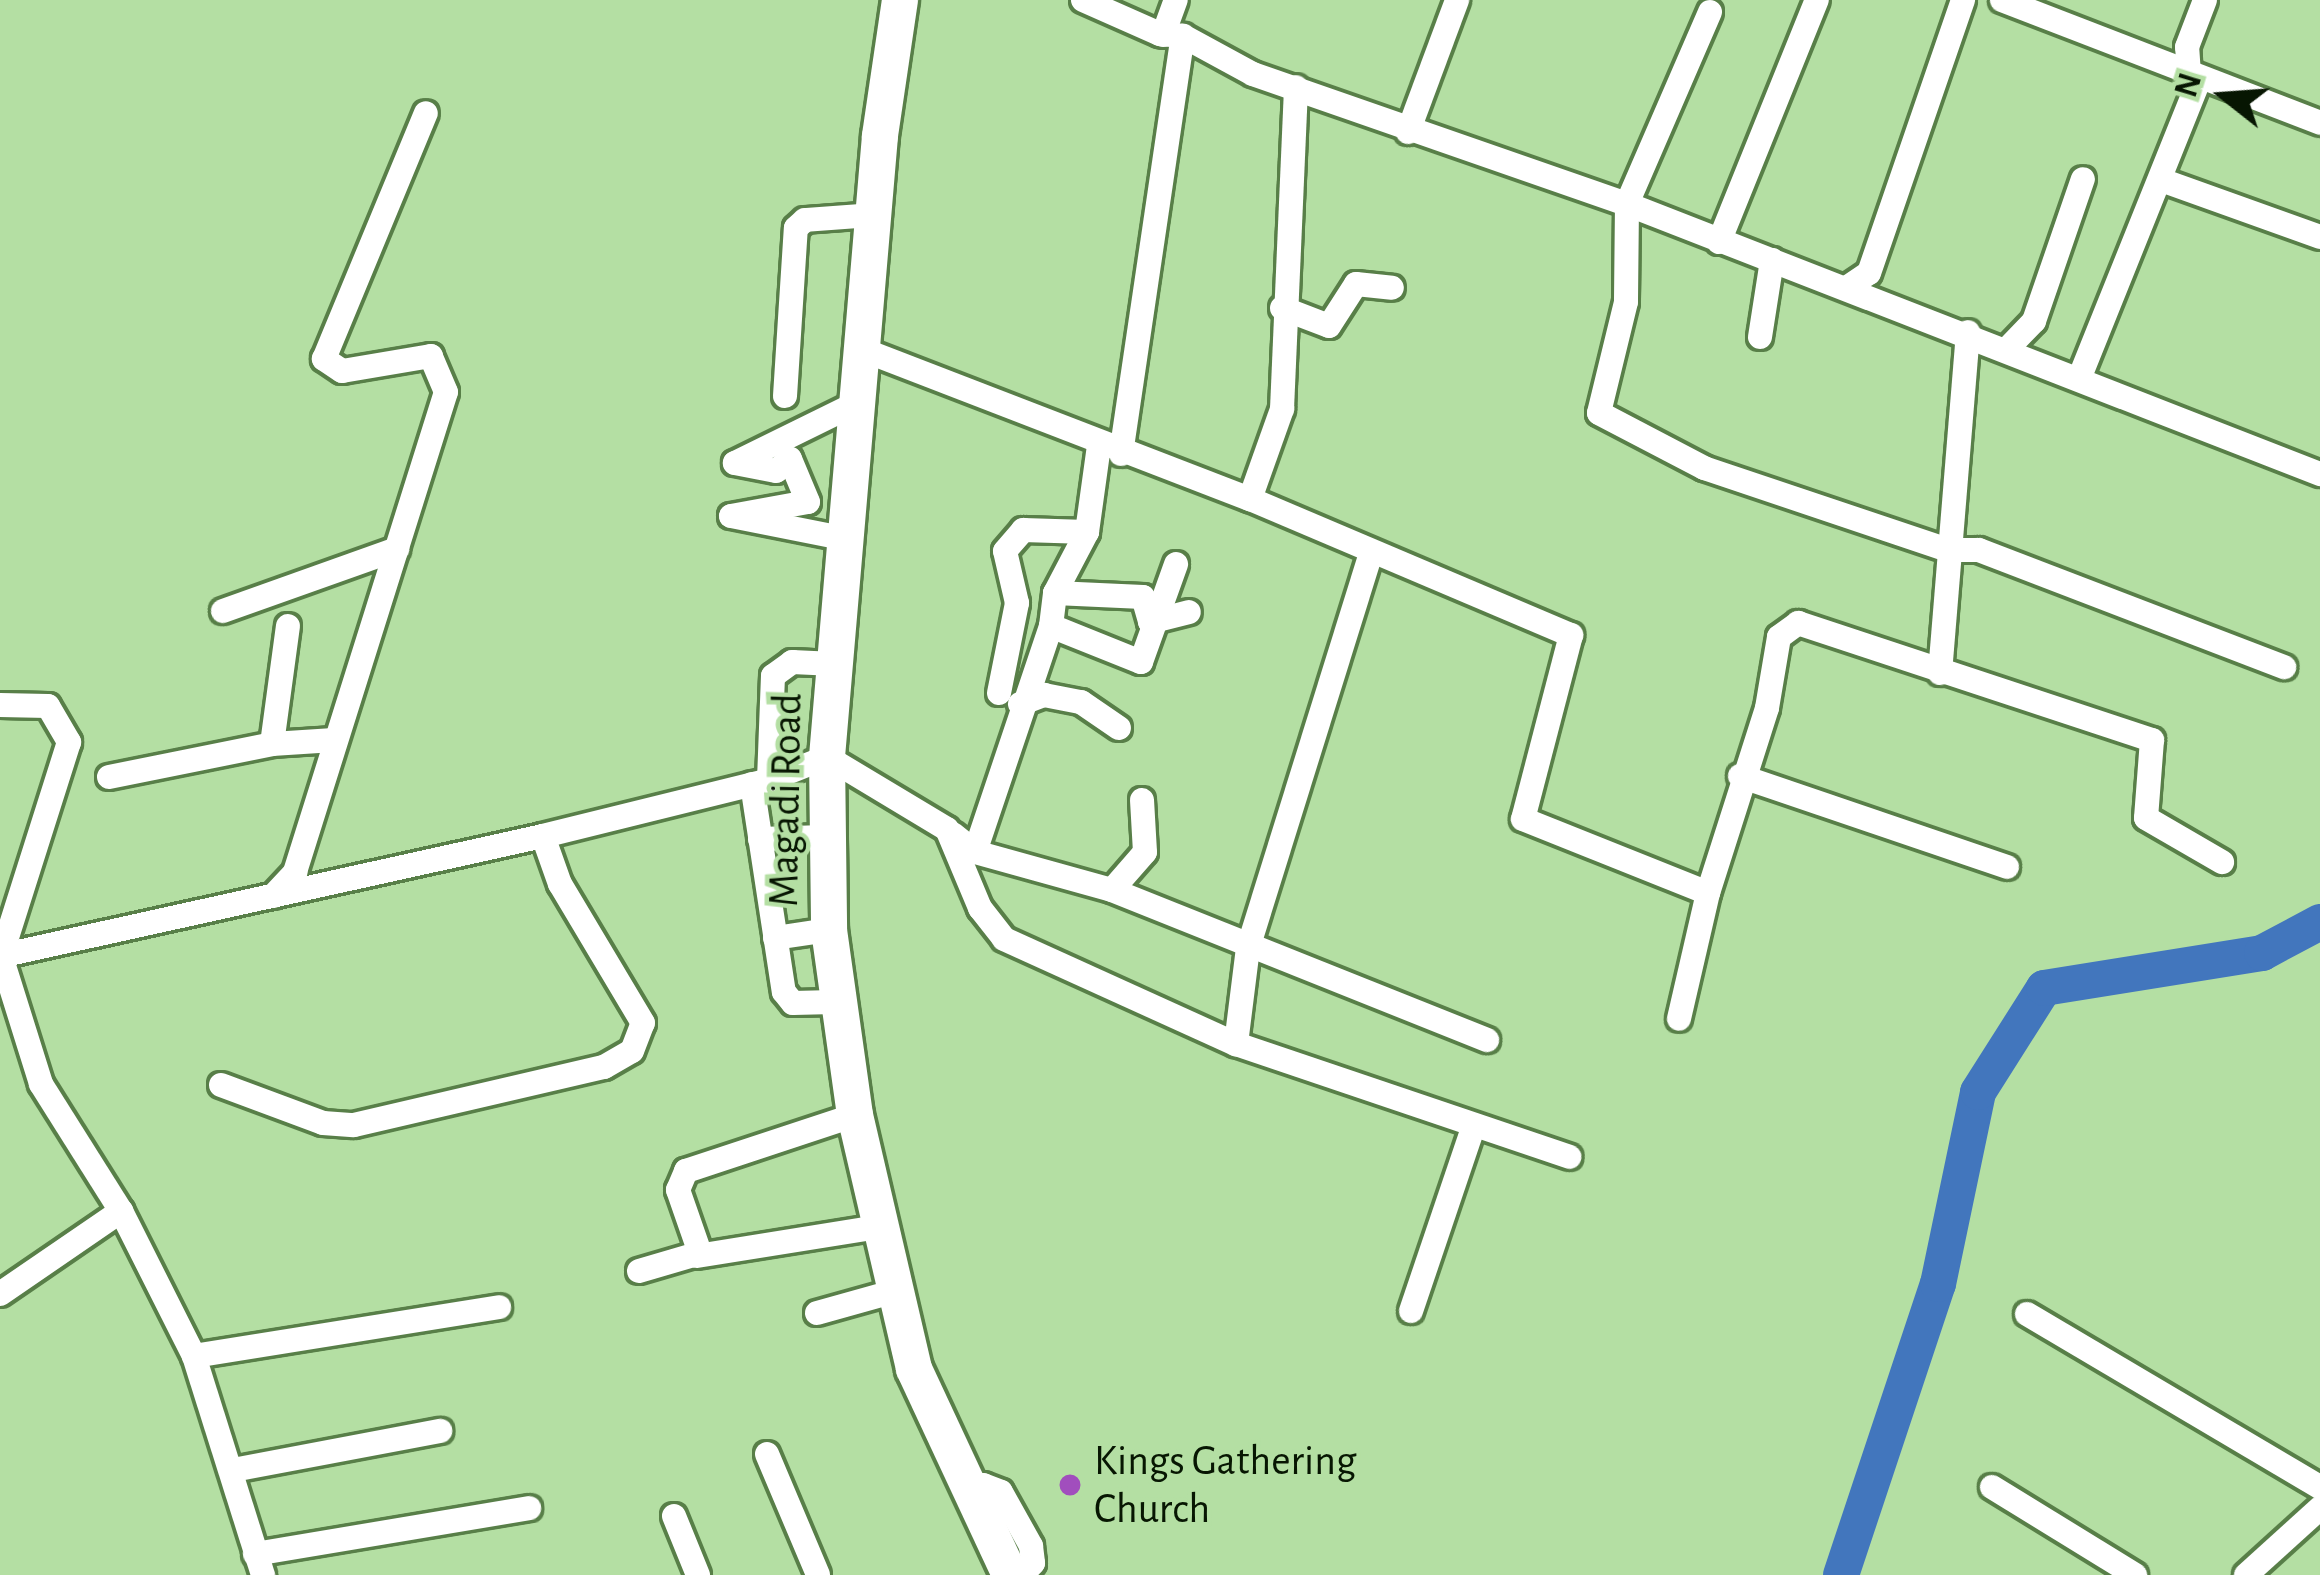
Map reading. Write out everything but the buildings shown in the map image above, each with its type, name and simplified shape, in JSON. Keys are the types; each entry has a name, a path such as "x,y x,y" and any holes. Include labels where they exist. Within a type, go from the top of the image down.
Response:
{"highway":[{"name":"Magadi Road","path":"901,0 873,215 826,758 829,930 834,1002 892,1292 914,1369 966,1490 1010,1575"}],"street":[{"path":"1083,0 1408,132 1627,204 2081,374 2320,474"},
{"path":"1010,698 1087,532 1110,450 1176,0"},
{"path":"1408,132 1456,0"},
{"path":"1719,242 1817,0"},
{"path":"1848,287 1869,273 1963,0"},
{"path":"2002,0 2034,6 2189,74 2320,123"},
{"path":"2189,74 2187,47 2205,0"},
{"path":"1710,12 1627,204 1626,302 1599,413 1704,468 1948,550 1979,550 2284,667"},
{"path":"2081,374 2164,181 2199,81 2189,74"},
{"path":"1250,499 1282,409 1282,308 1295,87"},
{"path":"273,896 295,872 446,392 439,360 342,371 324,359 426,113"},
{"path":"2009,347 2034,321 2083,179"},
{"path":"2164,181 2320,238"},
{"path":"785,396 796,228 805,220 873,215"},
{"path":"1760,337 1772,260"},
{"path":"1282,308 1329,326 1356,284 1392,288"},
{"path":"1940,674 1968,332"},
{"path":"861,349 1110,450 1250,499 1370,556 1571,635 1523,819 1708,893"},
{"path":"847,539 731,515 808,502 790,459 776,472 735,463 857,403"},
{"path":"975,852 1010,698 1017,603 1005,551 1014,535 1087,532"},
{"path":"223,611 397,549"},
{"path":"1236,1044 1248,947 1370,556"},
{"path":"1052,608 1141,662 1150,622 1176,564"},
{"path":"1017,603 1052,608 1143,597 1150,622"},
{"path":"1150,622 1189,612"},
{"path":"1678,1019 1740,776 1789,624 2156,743 2146,818 2222,862"},
{"path":"272,744 288,626"},
{"path":"834,1002 788,999 760,839 773,676 792,662 835,664"},
{"path":"1010,698 1044,695 1081,702 1119,728"},
{"path":"0,705 48,706 69,742 0,956 41,1084 122,1210 194,1356 259,1564 529,1508"},
{"path":"109,777 272,744 334,740"},
{"path":"0,956 543,836 761,782 826,758 947,829 975,852 1112,890 1486,1040"},
{"path":"1740,776 2007,867"},
{"path":"1112,890 1145,852 1142,800"},
{"path":"947,829 980,908 1004,939 1236,1044 1569,1157"},
{"path":"221,1085 323,1123 354,1125 604,1067 632,1051 643,1023 560,884 543,836"},
{"path":"760,839 824,837"},
{"path":"775,938 829,930"},
{"path":"697,1256 701,1241 678,1190 686,1171 855,1115"},
{"path":"1411,1310 1474,1125"},
{"path":"0,1294 122,1210"},
{"path":"639,1271 697,1256 879,1227"},
{"path":"817,1313 892,1292"},
{"path":"194,1356 499,1307"},
{"path":"2027,1314 2320,1486"},
{"path":"232,1470 440,1431"},
{"path":"767,1454 818,1575"},
{"path":"966,1490 983,1485 1001,1492 1031,1546 1033,1563 1022,1575"},
{"path":"1992,1487 2135,1575"},
{"path":"2246,1575 2320,1508"},
{"path":"674,1516 698,1575"}],"waterway":[{"path":"1841,1575 1938,1284 1978,1092 2044,988 2262,953 2320,922"}],"place":[{"name":"Kings Gathering Church","path":"1070,1485"}]}
